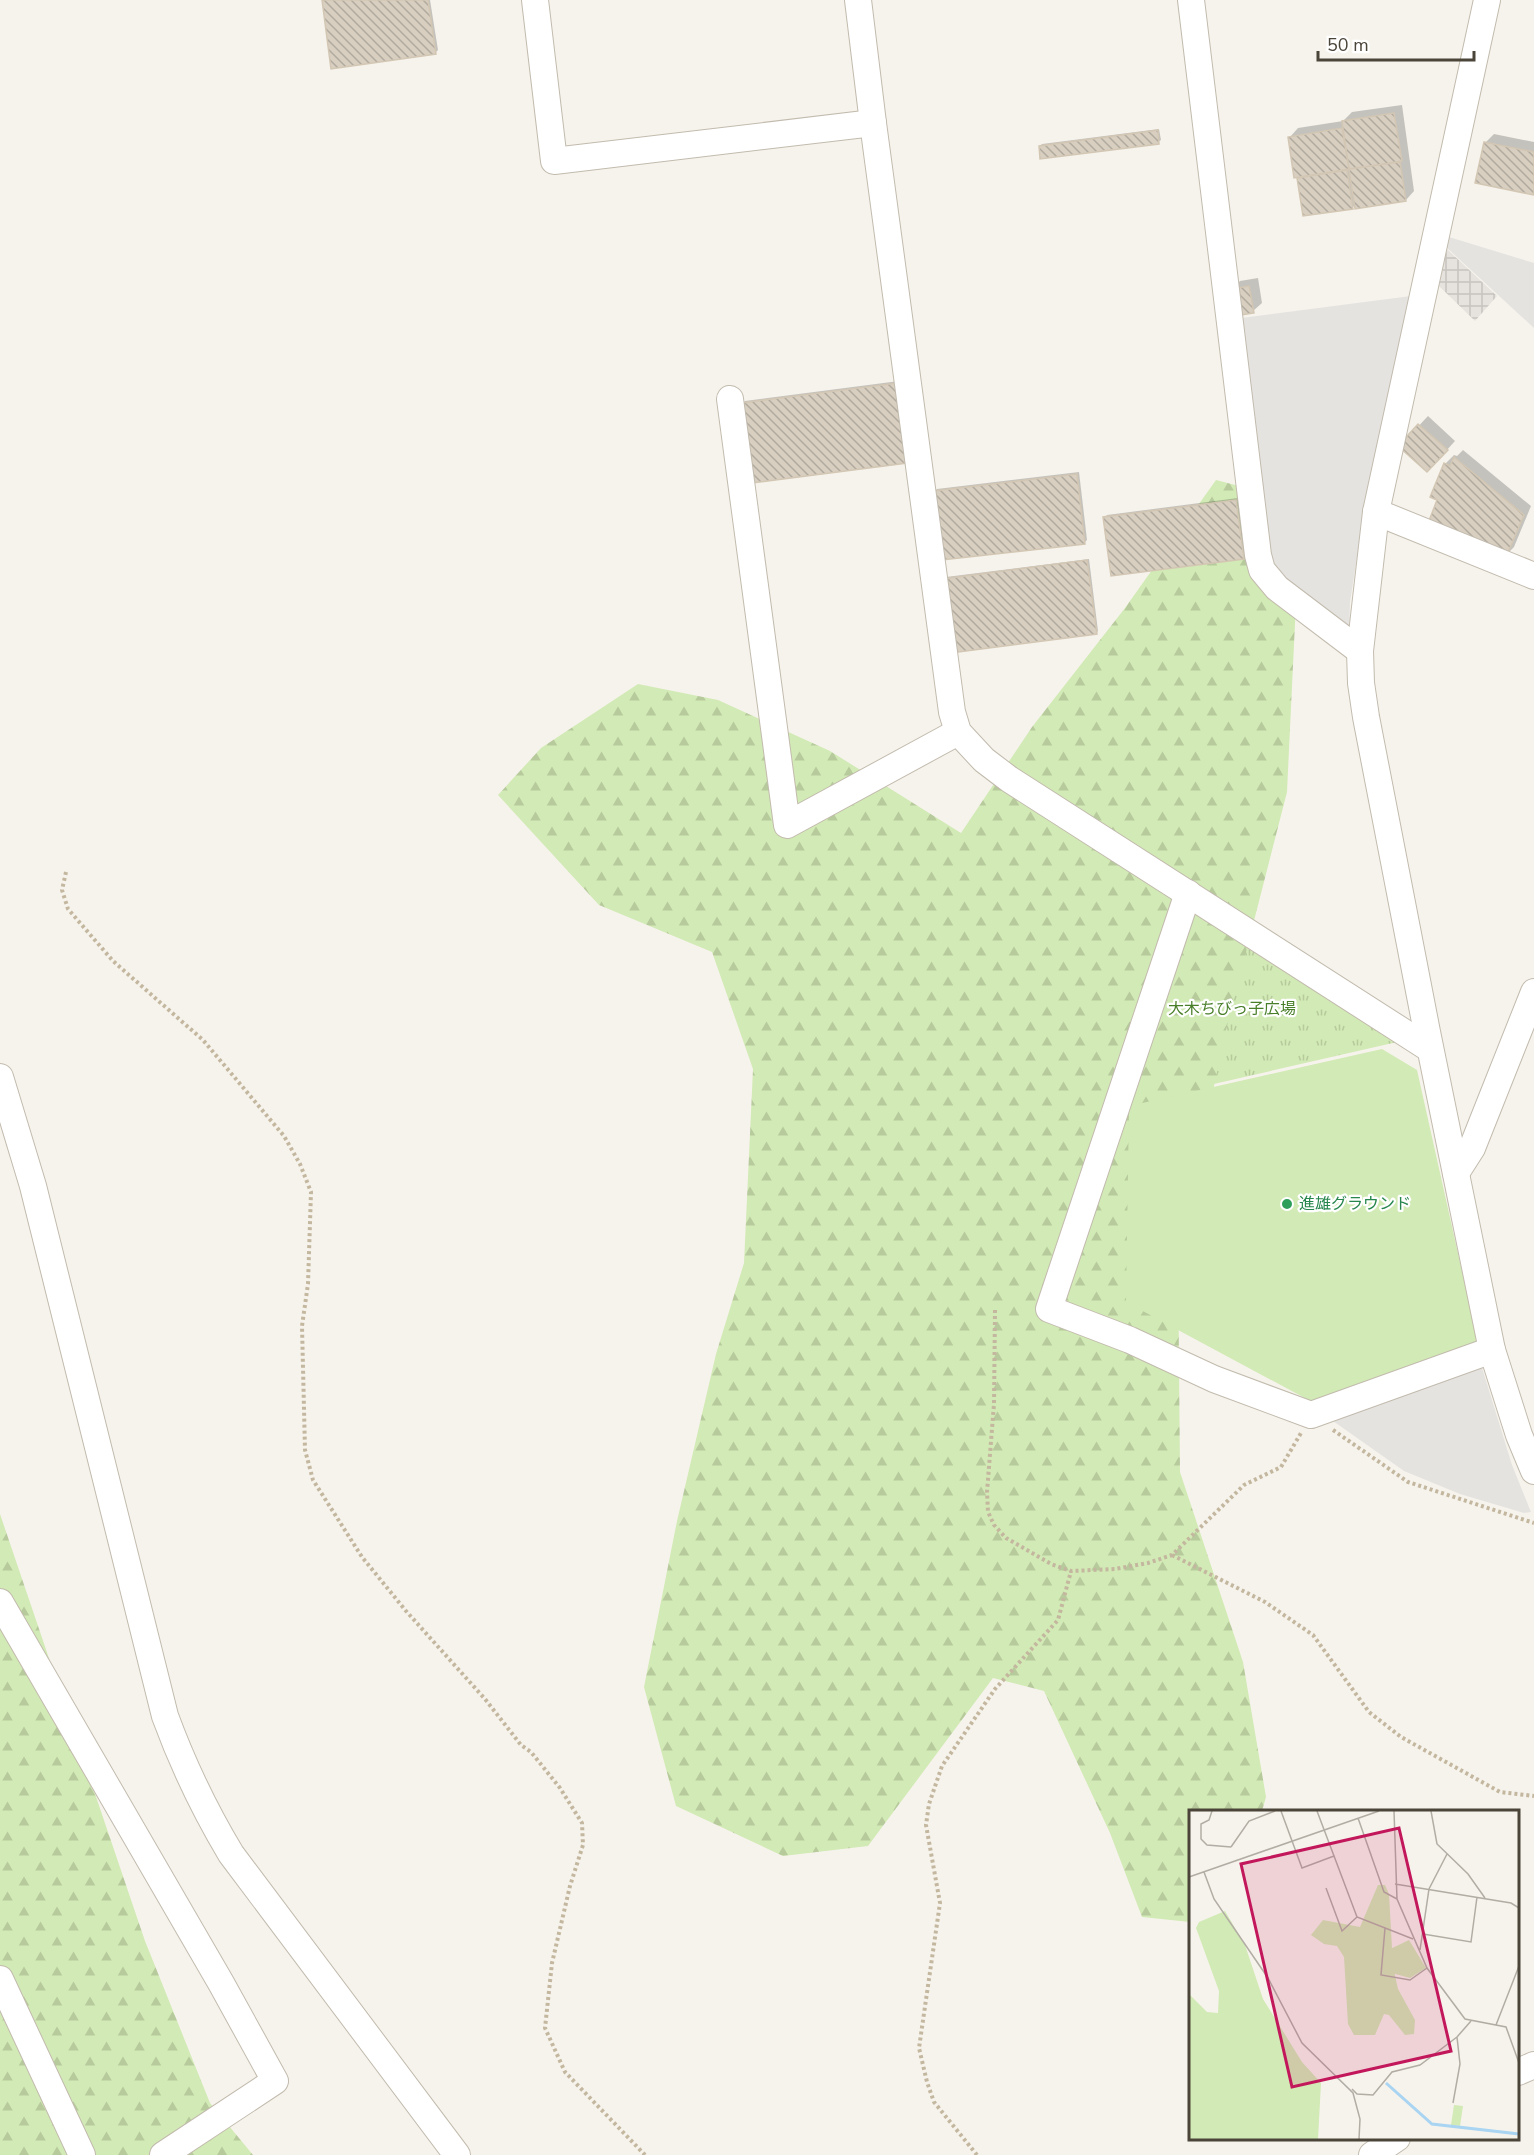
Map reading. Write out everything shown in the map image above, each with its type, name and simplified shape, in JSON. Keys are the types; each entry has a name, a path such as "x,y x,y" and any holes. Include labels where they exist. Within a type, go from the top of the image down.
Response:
{"street":[{"path":"535,0 554,161 873,123"},
{"path":"858,0 952,712 958,732 984,760 1009,779 1430,1049"},
{"path":"1191,0 1262,570 1276,588 1360,651"},
{"path":"1487,0 1376,512 1360,651 1361,683 1430,1049 1492,1350 1519,1435 1534,1471"},
{"path":"730,399 788,825 958,732"},
{"path":"1376,512 1534,576"},
{"path":"1188,893 1049,1310 1130,1340 1214,1379 1311,1415 1492,1350"},
{"path":"1456,1173 1472,1148 1527,1030 1534,992"},
{"path":"0,1077 33,1186 165,1716 183,1765 206,1812 231,1854 457,2155"},
{"path":"0,1602 221,1983 275,2081 163,2155"},
{"path":"0,1980 82,2155"},
{"path":"1519,2072 1534,2065"},
{"path":"1372,2155 1395,2140"}],"path":[{"path":"66,872 62,890 68,909 113,962 203,1040 284,1136 300,1164 311,1192 308,1284 302,1326 305,1450 313,1480 362,1557 406,1611 485,1699 520,1745 531,1752 560,1788 582,1823 583,1845 570,1886 552,1963 545,2028 565,2072 645,2155"},
{"path":"995,1311 994,1404 987,1492 988,1512 994,1525 1006,1538 1051,1564 1071,1571 1115,1569 1148,1563 1172,1555 1244,1485 1281,1467 1311,1415 1408,1482 1534,1523"},
{"path":"1172,1555 1264,1602 1313,1635 1369,1712 1401,1737 1500,1792 1534,1796"},
{"path":"977,2155 934,2102 919,2048 940,1903 927,1825 929,1804 942,1766 995,1689 1058,1620 1071,1571"}],"shaded area":[{"path":"1449,237 1534,263 1534,328 1446,247"},
{"path":"1447,249 1497,296 1475,321 1439,286"},
{"path":"1411,296 1365,507 1350,602 1349,637 1266,568 1234,319"},
{"path":"1479,1358 1512,1465 1531,1512 1524,1513 1460,1494 1404,1471 1323,1414"}],"green space":[{"path":"1216,480 1278,496 1297,581 1287,792 1226,1030 1178,1254 1180,1472 1243,1662 1266,1797 1262,1810 1189,1810 1189,1922 1142,1917 1110,1833 1044,1691 993,1678 868,1846 783,1856 676,1806 644,1687 677,1521 716,1354 744,1263 753,1069 712,952 599,905 498,795 541,748 638,684 718,700 830,751 961,833 1032,727 1125,608"},
{"name":"大木ちびっ子広場","path":"1194,902 1406,1040 1126,1104"},
{"name":"進雄グラウンド","path":"1382,1049 1417,1070 1478,1343 1316,1404 1126,1302 1129,1106"},
{"path":"0,1514 145,1941 210,2103 253,2155 0,2155"}],"building":[{"path":"322,0 428,0 436,54 331,69"},
{"path":"1394,113 1402,161 1349,170 1342,121"},
{"path":"1342,128 1349,169 1294,178 1288,137"},
{"path":"1158,130 1159,144 1040,159 1039,146"},
{"path":"1484,142 1534,152 1534,195 1475,183"},
{"path":"1400,162 1406,201 1355,209 1349,169"},
{"path":"1347,170 1353,209 1303,216 1297,178"},
{"path":"1249,286 1254,313 1235,316 1230,289"},
{"path":"897,383 907,463 752,483 741,403"},
{"path":"1418,424 1448,450 1427,472 1398,446"},
{"path":"1454,457 1524,515 1506,557 1427,526 1437,500 1430,497 1444,463 1450,466"},
{"path":"1077,474 1085,544 942,560 933,491"},
{"path":"1236,500 1244,559 1111,576 1103,517"},
{"path":"1087,560 1097,634 951,653 942,579"}],"place":[{"name":"進雄グラウンド","path":"1287,1204"}]}
